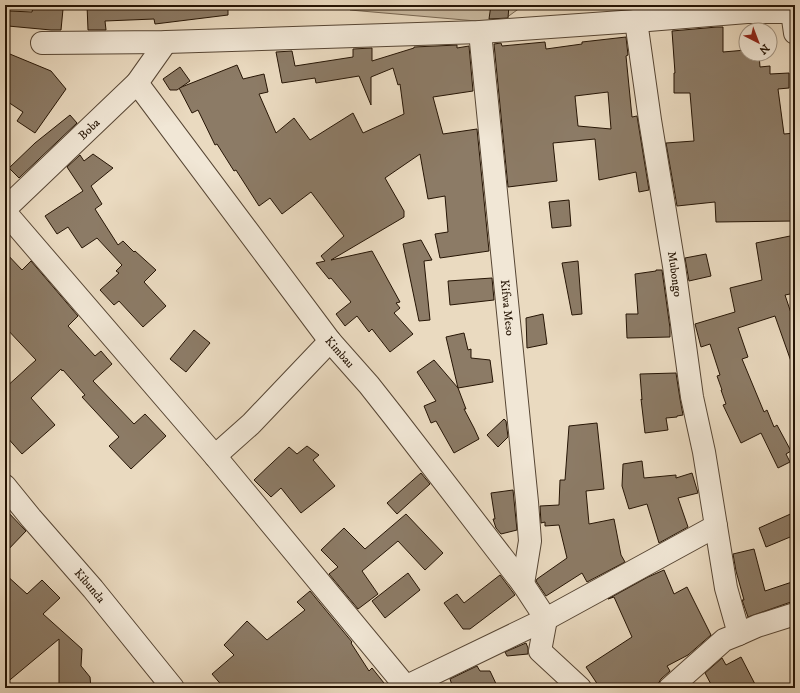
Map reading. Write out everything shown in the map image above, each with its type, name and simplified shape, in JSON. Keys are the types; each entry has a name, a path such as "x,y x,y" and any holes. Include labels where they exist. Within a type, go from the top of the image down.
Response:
{"street":[{"path":"42,43 166,42 480,32 636,21 746,8 794,19"},
{"name":"Mubongo","path":"636,21 650,120 674,266 692,397 704,452 726,588 739,634"},
{"name":"Kifwa Meso","path":"480,32 530,533 530,541 522,584"},
{"name":"Boba","path":"5,210 137,83 166,42"},
{"name":"Kimbau","path":"137,83 330,341 395,418 522,584 546,619"},
{"path":"5,210 216,456 405,688 546,619 716,526"},
{"path":"216,456 251,424 330,341"},
{"name":"Kibunda","path":"5,486 93,589 172,688"},
{"path":"670,688 724,640 757,626 795,614"},
{"path":"546,619 540,652 580,688"}],"shaded area":[{"path":"351,5 524,5 499,23 350,10"}],"building":[{"path":"87,5 228,5 228,15 155,24 154,19 105,21 106,30 88,30"},
{"path":"491,5 509,5 508,18 489,19"},
{"path":"33,7 63,9 61,30 8,26 9,11 32,12"},
{"path":"723,27 723,52 738,51 738,62 760,62 760,67 770,66 770,74 789,73 789,88 778,89 784,134 795,133 795,221 716,222 715,202 677,206 666,143 694,141 690,93 674,93 675,73 672,31"},
{"path":"626,37 628,55 626,56 632,117 637,116 649,190 639,192 636,172 599,180 595,139 553,143 557,181 508,187 494,44 501,43 502,46 545,42 546,49 582,44 582,42","holes":["608,92 611,129 578,126 575,96"]},
{"path":"457,45 457,48 469,46 473,91 433,97 443,134 477,129 489,251 440,258 435,234 448,232 445,196 428,199 420,154 385,178 404,211 404,217 331,260 372,251 400,302 396,303 400,308 394,313 413,334 390,352 372,329 369,332 357,316 345,326 336,314 351,302 316,263 325,261 321,256 344,236 311,192 282,214 270,198 259,206 236,170 234,171 217,144 215,145 198,110 192,113 179,88 237,65 243,79 264,74 268,92 259,94 276,133 294,118 310,140 353,113 363,133 404,114 400,84 398,85 393,68 371,77 371,105 359,76 316,83 315,78 282,83 276,52 292,51 295,66 353,57 353,49 372,48 372,61 414,47"},
{"path":"5,52 51,71 66,89 35,133 17,121 23,112 5,100"},
{"path":"180,67 190,81 177,90 170,90 163,79"},
{"path":"70,115 77,123 19,178 9,168 35,143"},
{"path":"93,154 113,168 91,186 102,204 95,209 118,245 123,241 156,270 144,282 166,306 143,327 119,301 114,305 100,290 119,273 116,271 122,265 97,238 82,248 68,227 57,234 45,216 83,191 67,167 80,155 84,161"},
{"path":"569,200 571,226 552,228 549,202"},
{"path":"795,235 795,293 785,295 795,325 795,366 793,367 775,316 738,328 748,357 742,359 764,412 767,410 774,427 777,425 791,451 786,454 790,462 778,468 761,433 741,443 723,405 726,404 717,376 720,375 710,344 701,347 695,324 735,312 730,288 762,280 756,243"},
{"path":"421,240 432,260 424,261 430,320 419,321 403,244"},
{"path":"5,252 22,270 31,261 78,316 68,326 95,356 101,351 112,364 93,381 134,424 145,414 166,436 131,469 109,446 119,437 82,397 85,395 61,369 31,398 55,425 22,454 5,435 5,388 36,360 5,327"},
{"path":"706,254 711,276 689,281 685,258"},
{"path":"578,261 582,314 572,315 562,263"},
{"path":"662,270 670,337 627,338 626,314 638,314 635,274"},
{"path":"492,278 494,300 450,305 448,281"},
{"path":"543,314 547,344 527,348 526,318"},
{"path":"194,330 210,343 186,372 170,359"},
{"path":"464,333 468,350 471,349 471,358 490,360 493,382 458,388 446,337"},
{"path":"434,360 458,388 466,409 464,409 479,439 454,453 436,421 431,423 424,406 436,401 417,372"},
{"path":"676,373 683,415 666,418 668,430 645,433 640,374"},
{"path":"504,419 506,421 508,437 498,447 487,435"},
{"path":"597,423 604,489 586,491 589,524 614,519 621,555 625,562 587,582 582,573 546,596 536,581 537,579 567,558 559,525 545,526 545,522 541,523 540,506 559,505 560,480 565,480 569,426"},
{"path":"307,446 319,455 313,460 335,486 301,513 281,488 271,497 254,480 289,447 297,454"},
{"path":"642,461 644,478 676,475 676,478 692,473 698,493 678,498 688,527 659,543 647,504 629,509 622,486 623,464"},
{"path":"421,473 430,484 397,514 387,503"},
{"path":"513,490 517,530 501,534 496,528 493,519 495,519 491,493"},
{"path":"5,509 26,531 5,553"},
{"path":"795,512 795,535 766,547 759,528"},
{"path":"406,514 443,553 425,570 398,541 362,571 378,594 358,609 329,574 338,567 321,550 344,528 365,549"},
{"path":"754,549 765,591 795,581 795,602 791,602 748,617 742,600 744,600 733,554"},
{"path":"664,570 674,594 687,587 711,635 688,655 667,666 670,671 661,679 658,687 656,688 600,688 586,667 632,637 614,597 608,599"},
{"path":"408,573 420,590 385,618 372,601"},
{"path":"5,574 27,594 42,580 60,598 43,614 82,649 81,666 90,677 91,688 59,688 59,639 5,684"},
{"path":"500,575 515,595 470,629 463,629 444,603 457,594 464,603"},
{"path":"310,591 352,642 351,643 369,671 372,668 388,688 224,688 212,674 234,655 224,645 247,621 267,640 305,610 297,602"},
{"path":"526,643 528,654 507,656 505,652"},
{"path":"741,657 757,688 713,688 705,673 722,658 726,665"},
{"path":"477,666 480,671 490,671 498,688 453,688 450,679"}]}
